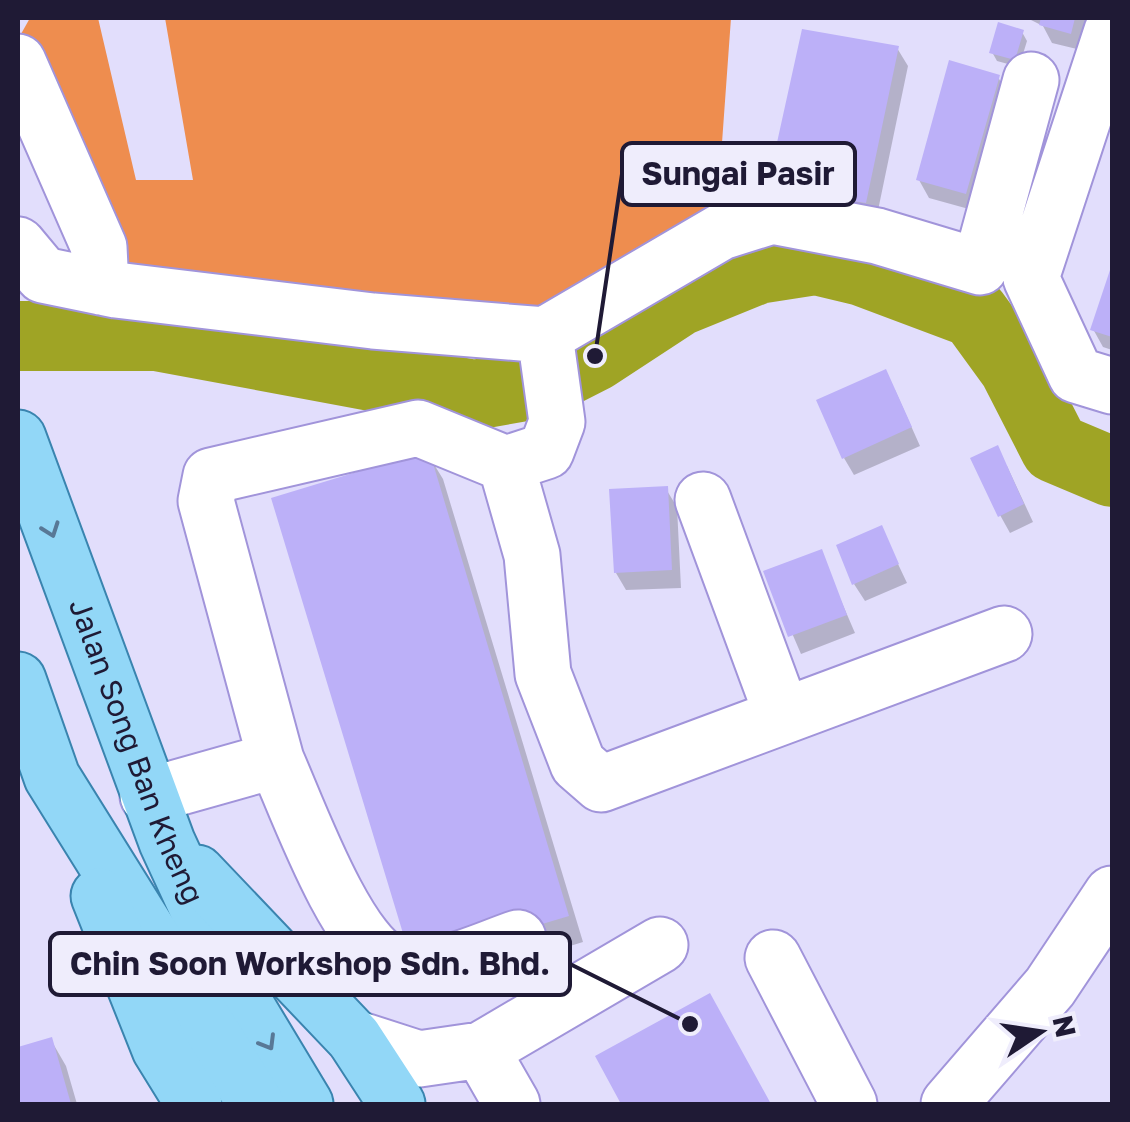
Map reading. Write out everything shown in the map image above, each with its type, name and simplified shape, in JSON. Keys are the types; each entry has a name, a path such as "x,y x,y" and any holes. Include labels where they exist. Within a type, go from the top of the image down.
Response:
{"main road":[{"name":"Jalan Song Ban Kheng","path":"18,438 158,819 256,1104"},
{"name":"Jalan Song Ban Kheng","path":"18,680 52,777 217,997 305,1104"},
{"path":"52,777 160,1050 194,1104"},
{"path":"158,819 354,1038 408,1089"}],"street":[{"path":"1112,31 1031,278 1076,376 1112,386"},
{"path":"18,62 99,247 101,287"},
{"path":"18,245 43,274 101,287 546,340 720,232 772,216 876,236 980,267 1031,80"},
{"path":"518,938 420,966 393,964 373,950 347,916 276,760 206,500 211,476 418,428 506,464 546,451 558,422 546,340"},
{"path":"506,464 532,555 543,674 578,764 601,784 1004,634"},
{"path":"703,500 782,714"},
{"path":"158,819 276,760"},
{"path":"950,1104 1050,987 1112,894"},
{"path":"408,1089 660,944"},
{"path":"773,958 849,1104"},
{"path":"481,1050 512,1104"}],"shaded area":[{"path":"30,18 98,18 136,180 193,180 165,18 731,18 717,212 540,315 123,272 21,34"}],"building":[{"path":"1041,18 1075,18 1071,34 1039,25"},
{"path":"998,22 1024,30 1015,60 989,53"},
{"path":"802,29 899,46 866,203 767,188"},
{"path":"949,60 1000,75 966,194 916,180"},
{"path":"1112,264 1112,337 1090,330"},
{"path":"886,369 912,427 842,459 816,400"},
{"path":"998,445 1024,504 998,517 970,458"},
{"path":"429,450 569,916 412,963 271,498"},
{"path":"668,486 672,570 614,573 609,489"},
{"path":"882,525 899,564 852,585 836,545"},
{"path":"822,549 847,615 788,637 763,571"},
{"path":"710,993 771,1104 621,1104 595,1056"},
{"path":"52,1037 71,1104 18,1104 18,1047"}],"waterway":[{"path":"18,336 157,336 474,395 542,383 595,356 679,301 758,269 816,260 862,271 974,313 1014,368 1055,448 1112,472"}],"place":[{"name":"Sungai Pasir","path":"595,356"},
{"name":"Chin Soon Workshop Sdn. Bhd.","path":"690,1024"}]}
